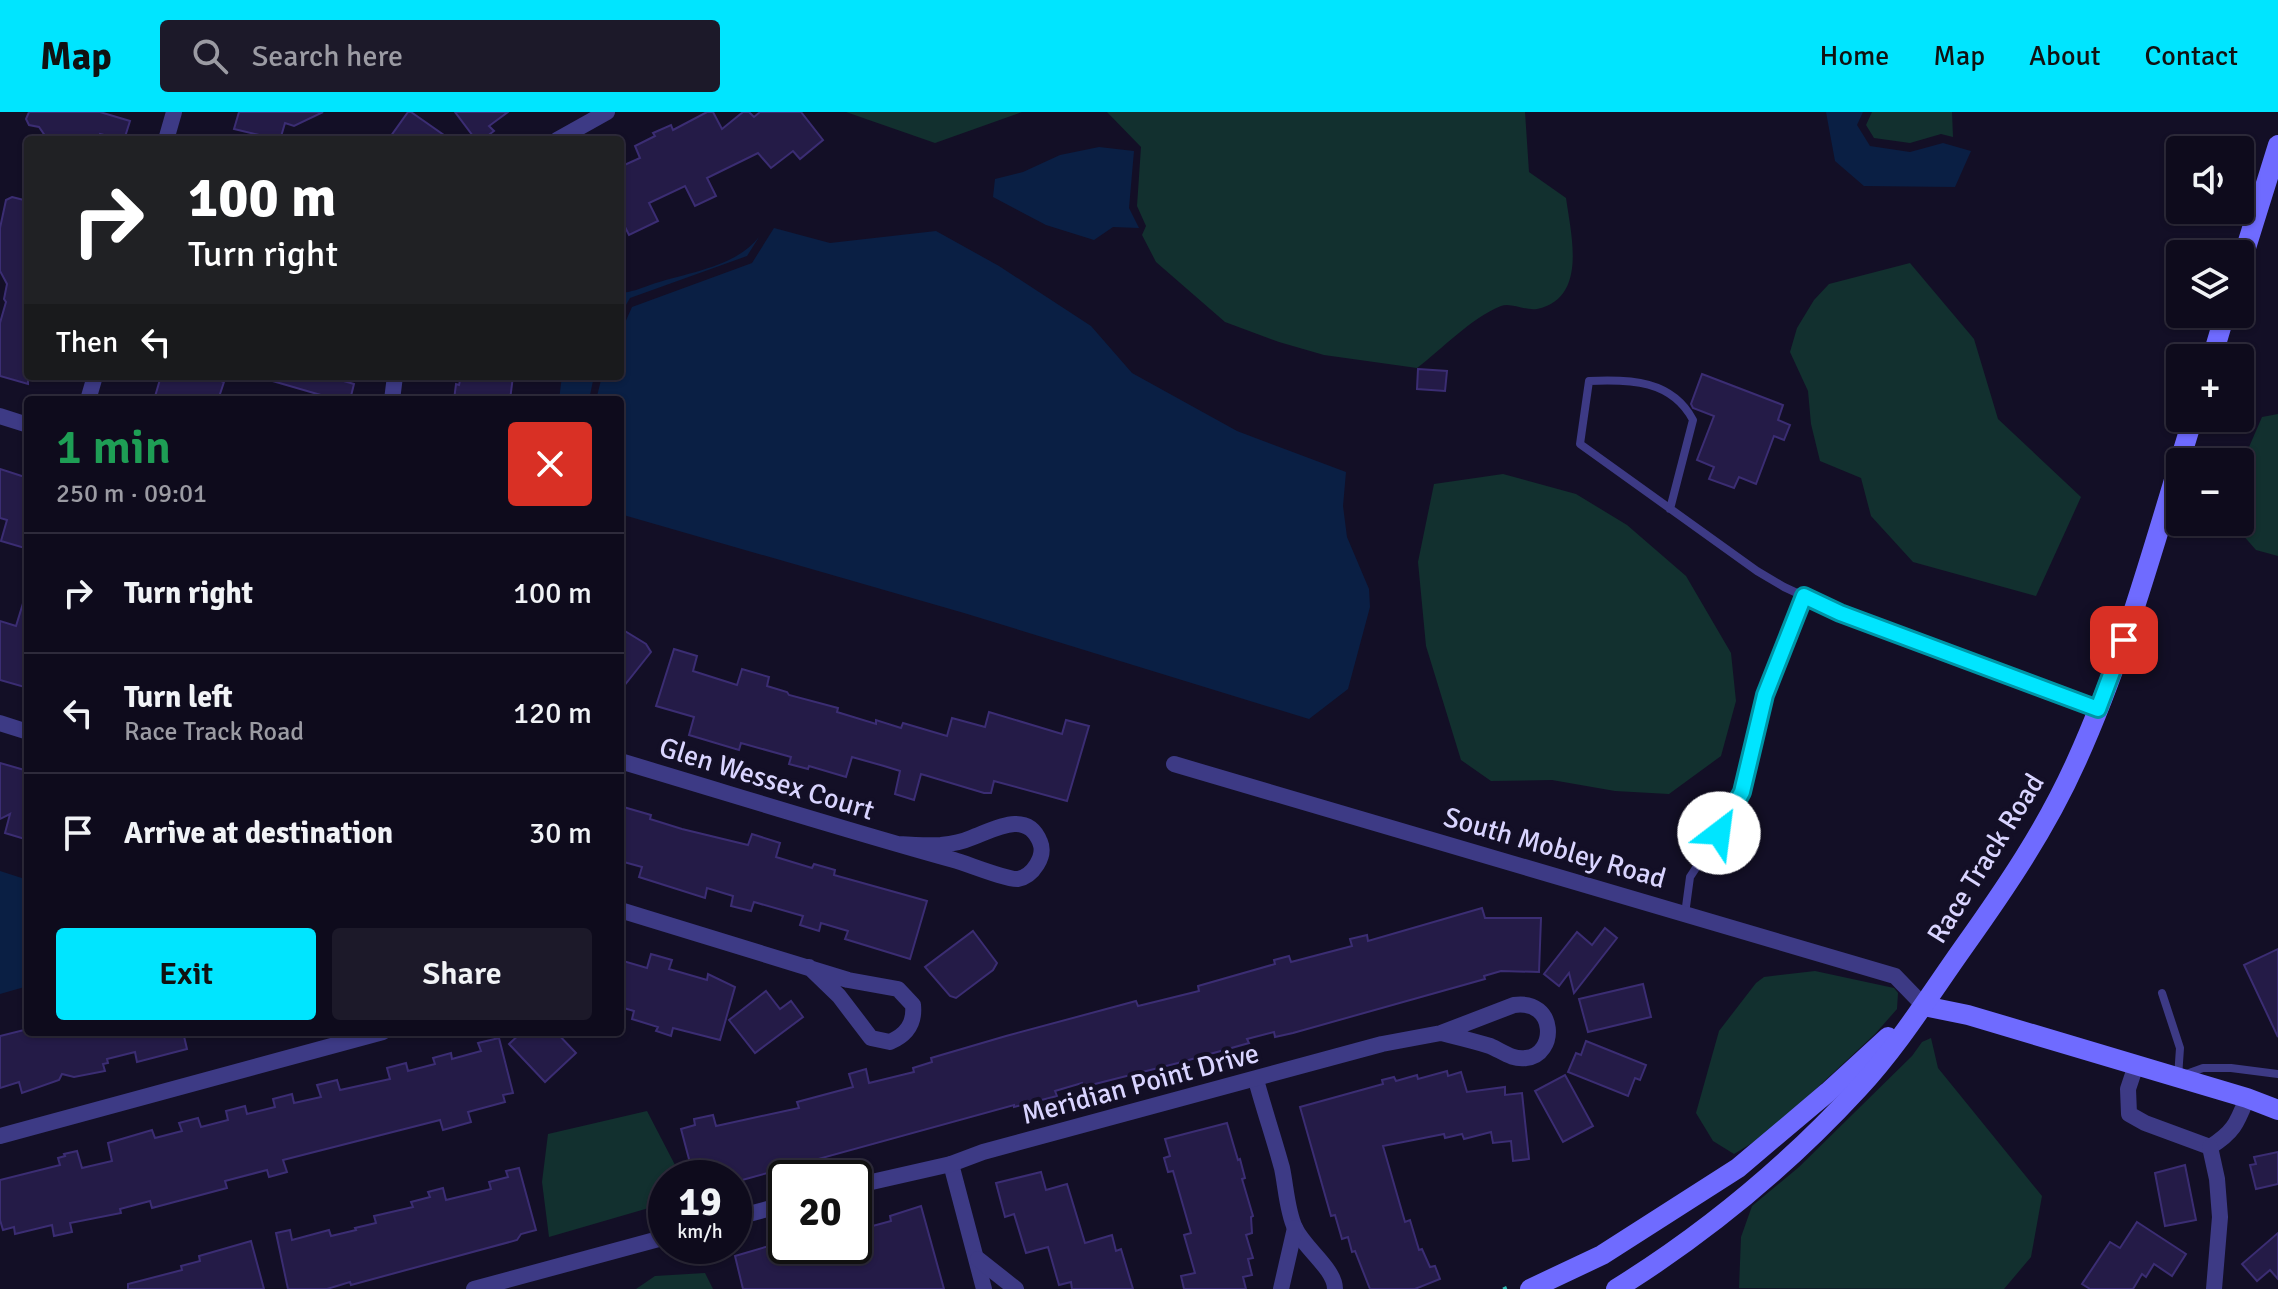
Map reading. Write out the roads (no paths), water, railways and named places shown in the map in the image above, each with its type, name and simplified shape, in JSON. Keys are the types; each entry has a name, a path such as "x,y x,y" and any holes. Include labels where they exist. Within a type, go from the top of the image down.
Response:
{"main road":[{"path":"2248,240 2278,145"},
{"name":"Race Track Road","path":"1616,1289 1662,1261 1773,1175 1858,1088 1924,1006 2013,878 2075,764 2116,666 2189,432"},
{"path":"1924,1006 1968,1015 2278,1110"},
{"name":"Race Track Road","path":"1530,1289 1602,1255 1738,1168 1924,1006"}],"street":[{"path":"167,136 174,112"},
{"path":"564,136 607,112"},
{"path":"0,416 24,424"},
{"path":"0,723 24,731"},
{"name":"Glen Wessex Court","path":"624,762 898,844 988,870 1002,878 1028,876 1035,869 1041,843 1033,831 1008,823 970,839 941,845 898,844"},
{"name":"South Mobley Road","path":"1174,764 1895,976 1924,1006"},
{"path":"624,911 809,967 848,980 898,989 913,1005 912,1023 905,1033 890,1042 871,1038 839,996 809,967"},
{"name":"Meridian Point Drive","path":"872,1182 951,1164 983,1152 1382,1044 1441,1033 1514,1005 1536,1007 1548,1026 1543,1048 1528,1058 1514,1058 1493,1047 1441,1033"},
{"path":"0,1136 368,1036"},
{"path":"2136,1065 2128,1089 2129,1114 2210,1147"},
{"path":"1256,1080 1295,1228 1314,1257 1326,1268 1335,1289"},
{"path":"2210,1147 2228,1135 2237,1124 2247,1098"},
{"path":"2210,1147 2217,1179 2220,1217 2214,1289"},
{"path":"951,1164 984,1289"},
{"path":"1281,1289 1295,1228"},
{"path":"474,1289 648,1242"},
{"path":"978,1259 1016,1289"}],"lane":[{"path":"1670,509 1693,420 1687,409 1648,382 1589,381 1580,444 1670,509 1757,571 1840,613 2098,709"},
{"path":"1685,914 1690,877 1736,807 1742,792 1765,695 1804,596"},
{"path":"2162,993 2180,1048 2178,1077 2203,1068 2278,1074"}],"water":[{"path":"1826,112 1863,112 1857,125 1870,146 1910,152 1943,143 1971,151 1955,187 1864,186 1835,161"},
{"path":"1099,147 1134,151 1129,208 1139,228 1113,227 1094,240 1046,225 993,197 995,179 1023,172 1060,155"},
{"path":"774,228 830,243 936,231 999,266 1091,326 1132,373 1237,431 1346,472 1343,506 1347,537 1369,589 1370,607 1348,689 1309,719 964,613 624,515 624,396 597,396 601,380 624,380 624,325 632,307 752,263"},
{"path":"759,237 747,256 630,298 624,308 624,292 723,263"},
{"path":"562,380 593,380 590,396 560,396"},
{"path":"0,871 24,879 24,987 0,994"}]}
